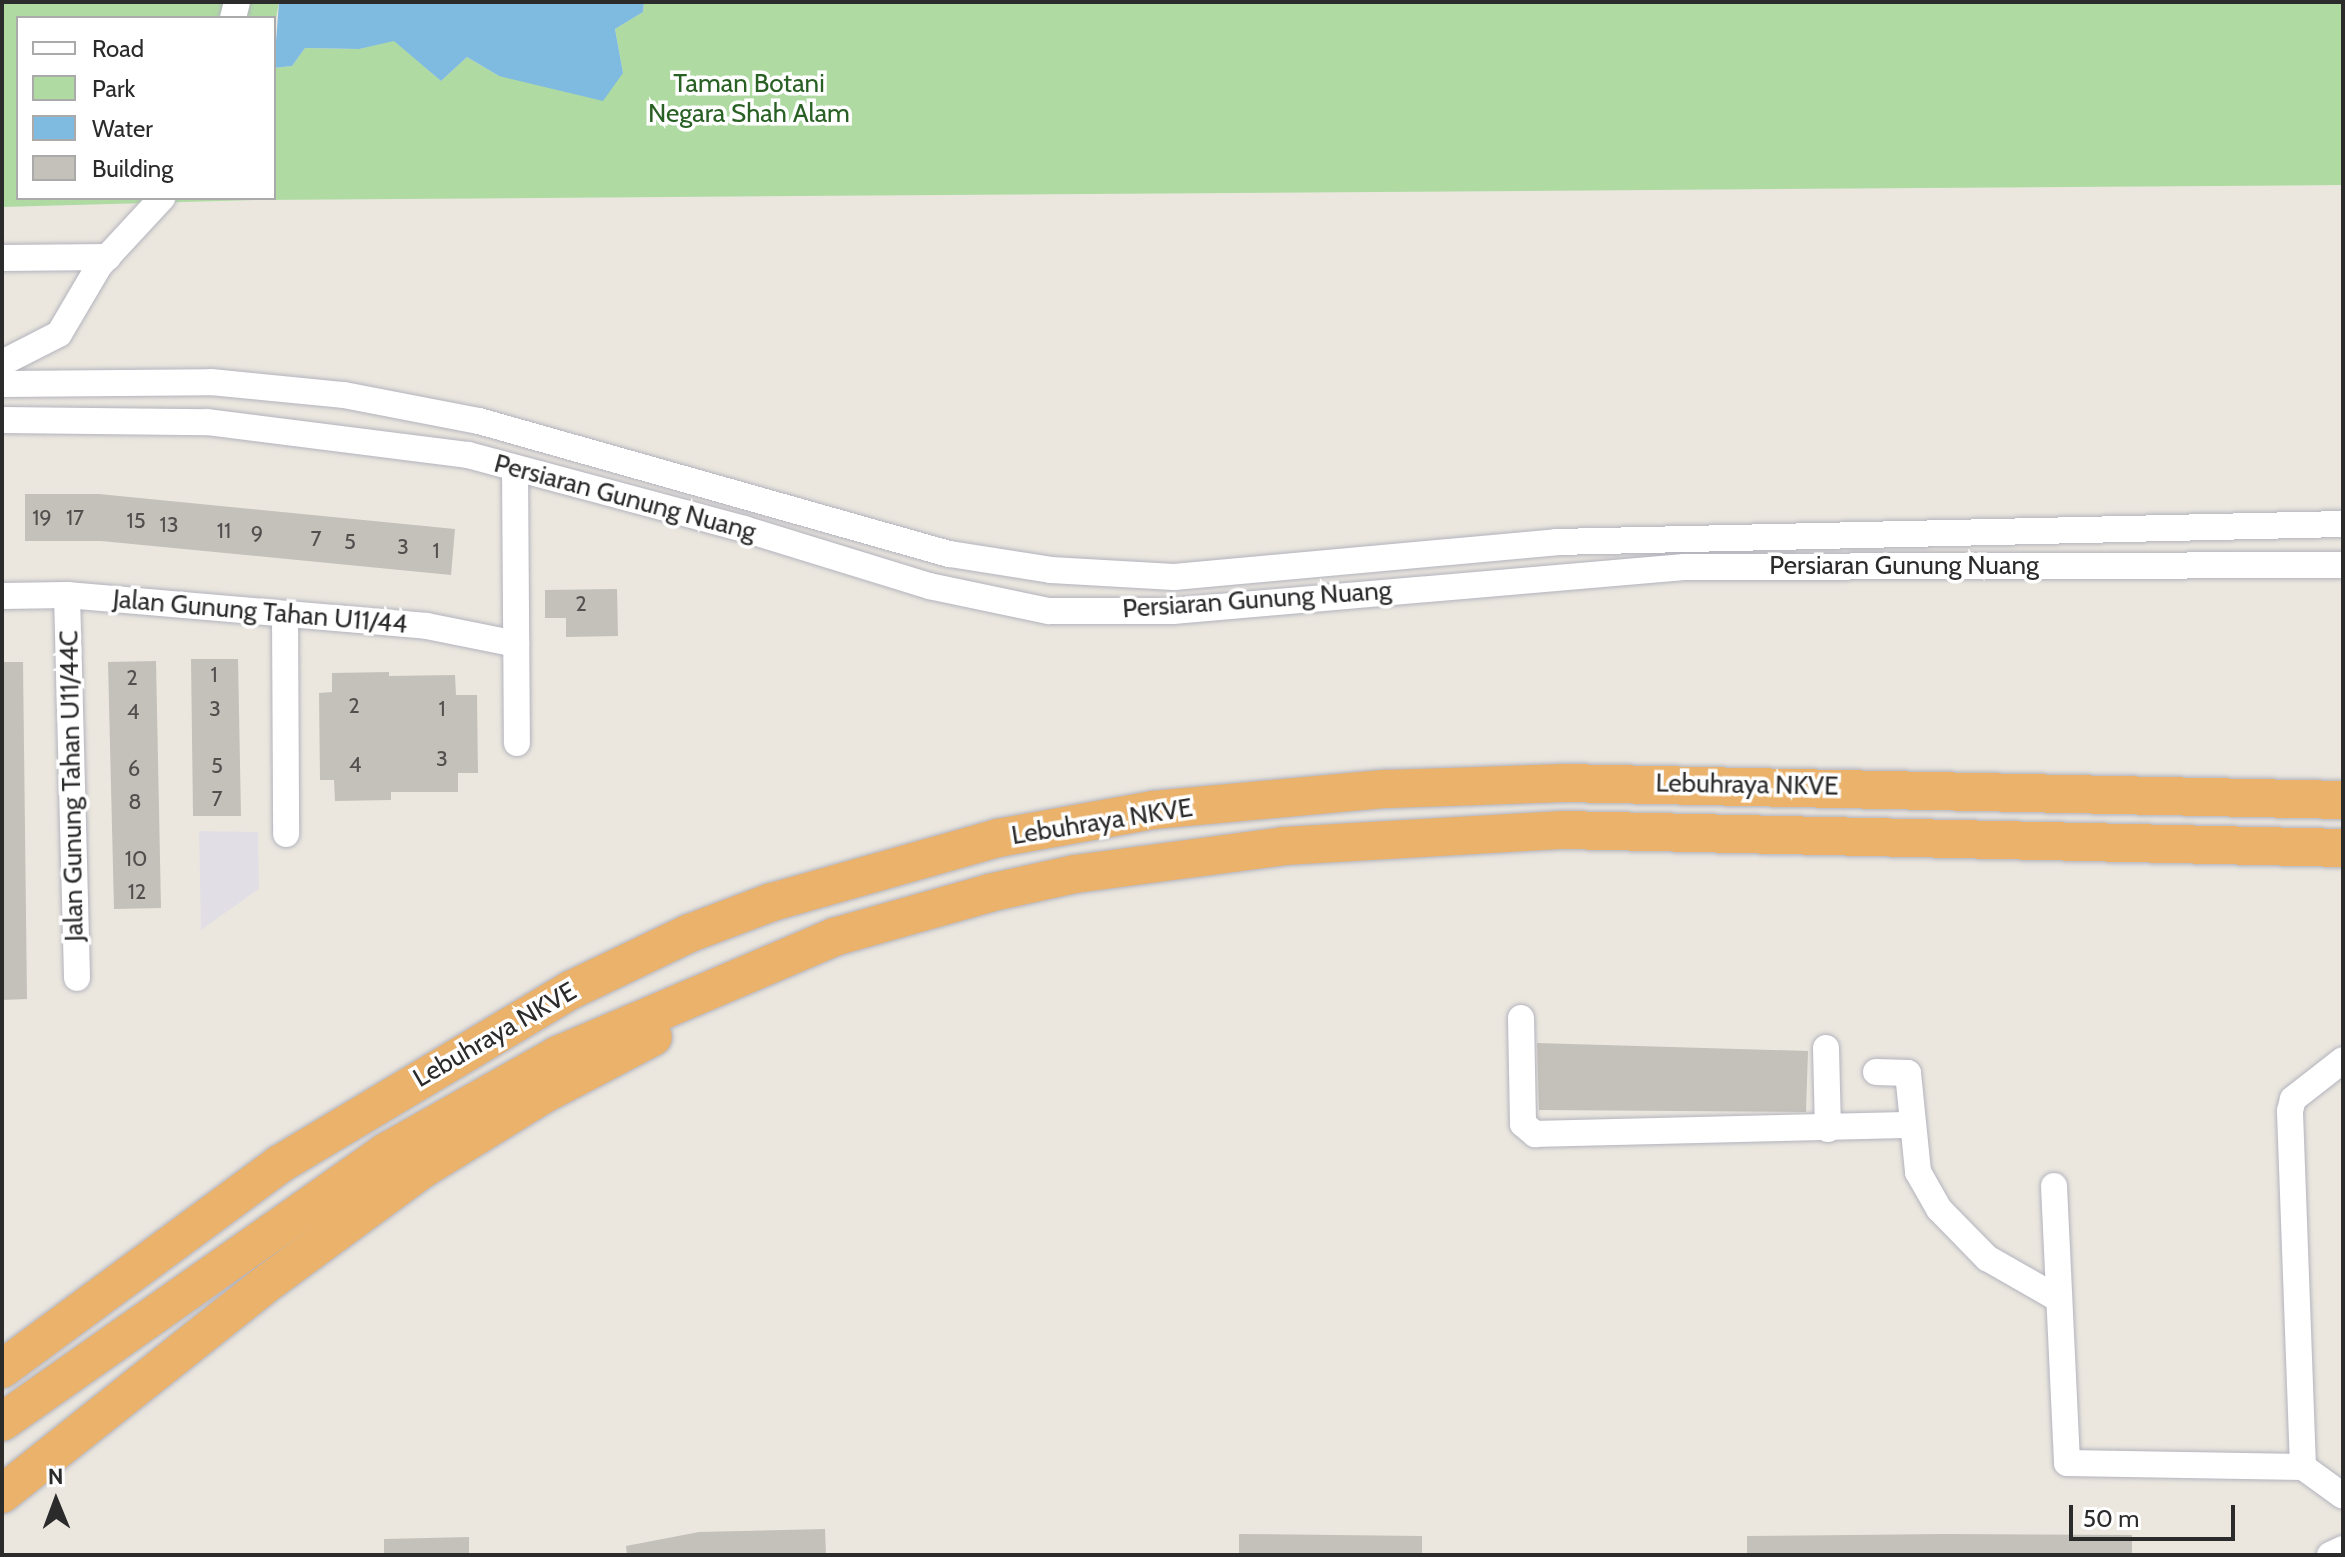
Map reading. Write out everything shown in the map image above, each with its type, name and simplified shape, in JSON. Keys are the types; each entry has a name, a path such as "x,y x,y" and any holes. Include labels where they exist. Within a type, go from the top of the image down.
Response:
{"highway":[{"name":"Lebuhraya NKVE","path":"2,1369 280,1164 571,990 690,933 772,902 998,838 1153,810 1386,789 1564,783 2343,800"},
{"name":"Lebuhraya NKVE","path":"2,1422 312,1201 465,1106 653,1010 834,937 1075,874 1391,838 1642,831 2343,848"},
{"path":"2,1494 262,1287 424,1168 542,1095 834,937"},
{"path":"2,1360 46,1336"}],"street":[{"path":"2,363 59,334 108,257 160,200"},
{"path":"2,258 108,257"},
{"name":"Persiaran Gunung Nuang","path":"2,384 211,382 344,395 479,421 950,554 1097,573 1174,577 1571,542 2343,524"},
{"name":"Persiaran Gunung Nuang","path":"2,420 207,422 340,436 468,455 744,529 929,586 1049,611 1173,611 1684,567 2343,565"},
{"path":"515,468 517,743"},
{"name":"Jalan Gunung Tahan U11/44","path":"2,596 67,595 427,626 516,644"},
{"name":"Jalan Gunung Tahan U11/44C","path":"67,595 77,978"},
{"path":"285,614 286,834"},
{"path":"1521,1018 1523,1124 1535,1134 1913,1125"},
{"path":"1826,1048 1828,1129"},
{"path":"2303,1467 2290,1111 2293,1099 2343,1060"},
{"path":"1876,1072 1908,1073 1918,1172 1939,1209 1987,1258 2059,1299"},
{"path":"2054,1186 2067,1463 2303,1467 2343,1496"},
{"path":"2330,1555 2343,1549"}],"shaded area":[{"path":"199,831 258,832 259,889 201,930"}],"green space":[{"name":"Taman Botani Negara Shah Alam","path":"2,2 279,2 276,18 16,16 16,200 258,200 2,207"},
{"name":"Taman Botani Negara Shah Alam","path":"644,2 2343,2 2343,185 276,200 276,68 292,66 305,48 359,49 394,40 441,81 467,57 499,76 623,73 615,29 643,12"}],"water":[{"path":"279,2 644,2 643,12 615,29 623,73 603,101 499,76 467,57 441,81 394,41 359,49 305,48 292,66 276,68"}],"building":[{"path":"25,494 99,494 455,529 451,575 101,541 25,541"},
{"path":"617,589 618,636 566,637 566,618 545,618 545,590"},
{"path":"191,659 238,659 241,816 193,816"},
{"path":"156,661 161,908 114,909 108,662"},
{"path":"2,662 23,662 27,999 2,1000"},
{"path":"389,672 389,676 455,675 456,695 477,695 478,773 458,773 458,792 391,792 391,800 335,801 334,780 320,780 319,693 332,692 332,673"},
{"path":"1537,1043 1808,1051 1806,1112 1539,1110"},
{"path":"825,1529 826,1555 627,1555 626,1546 699,1532"},
{"path":"1239,1534 1422,1536 1422,1555 1239,1555"},
{"path":"2132,1535 2132,1555 1747,1555 1747,1536"},
{"path":"469,1537 469,1555 384,1555 384,1539"}]}
